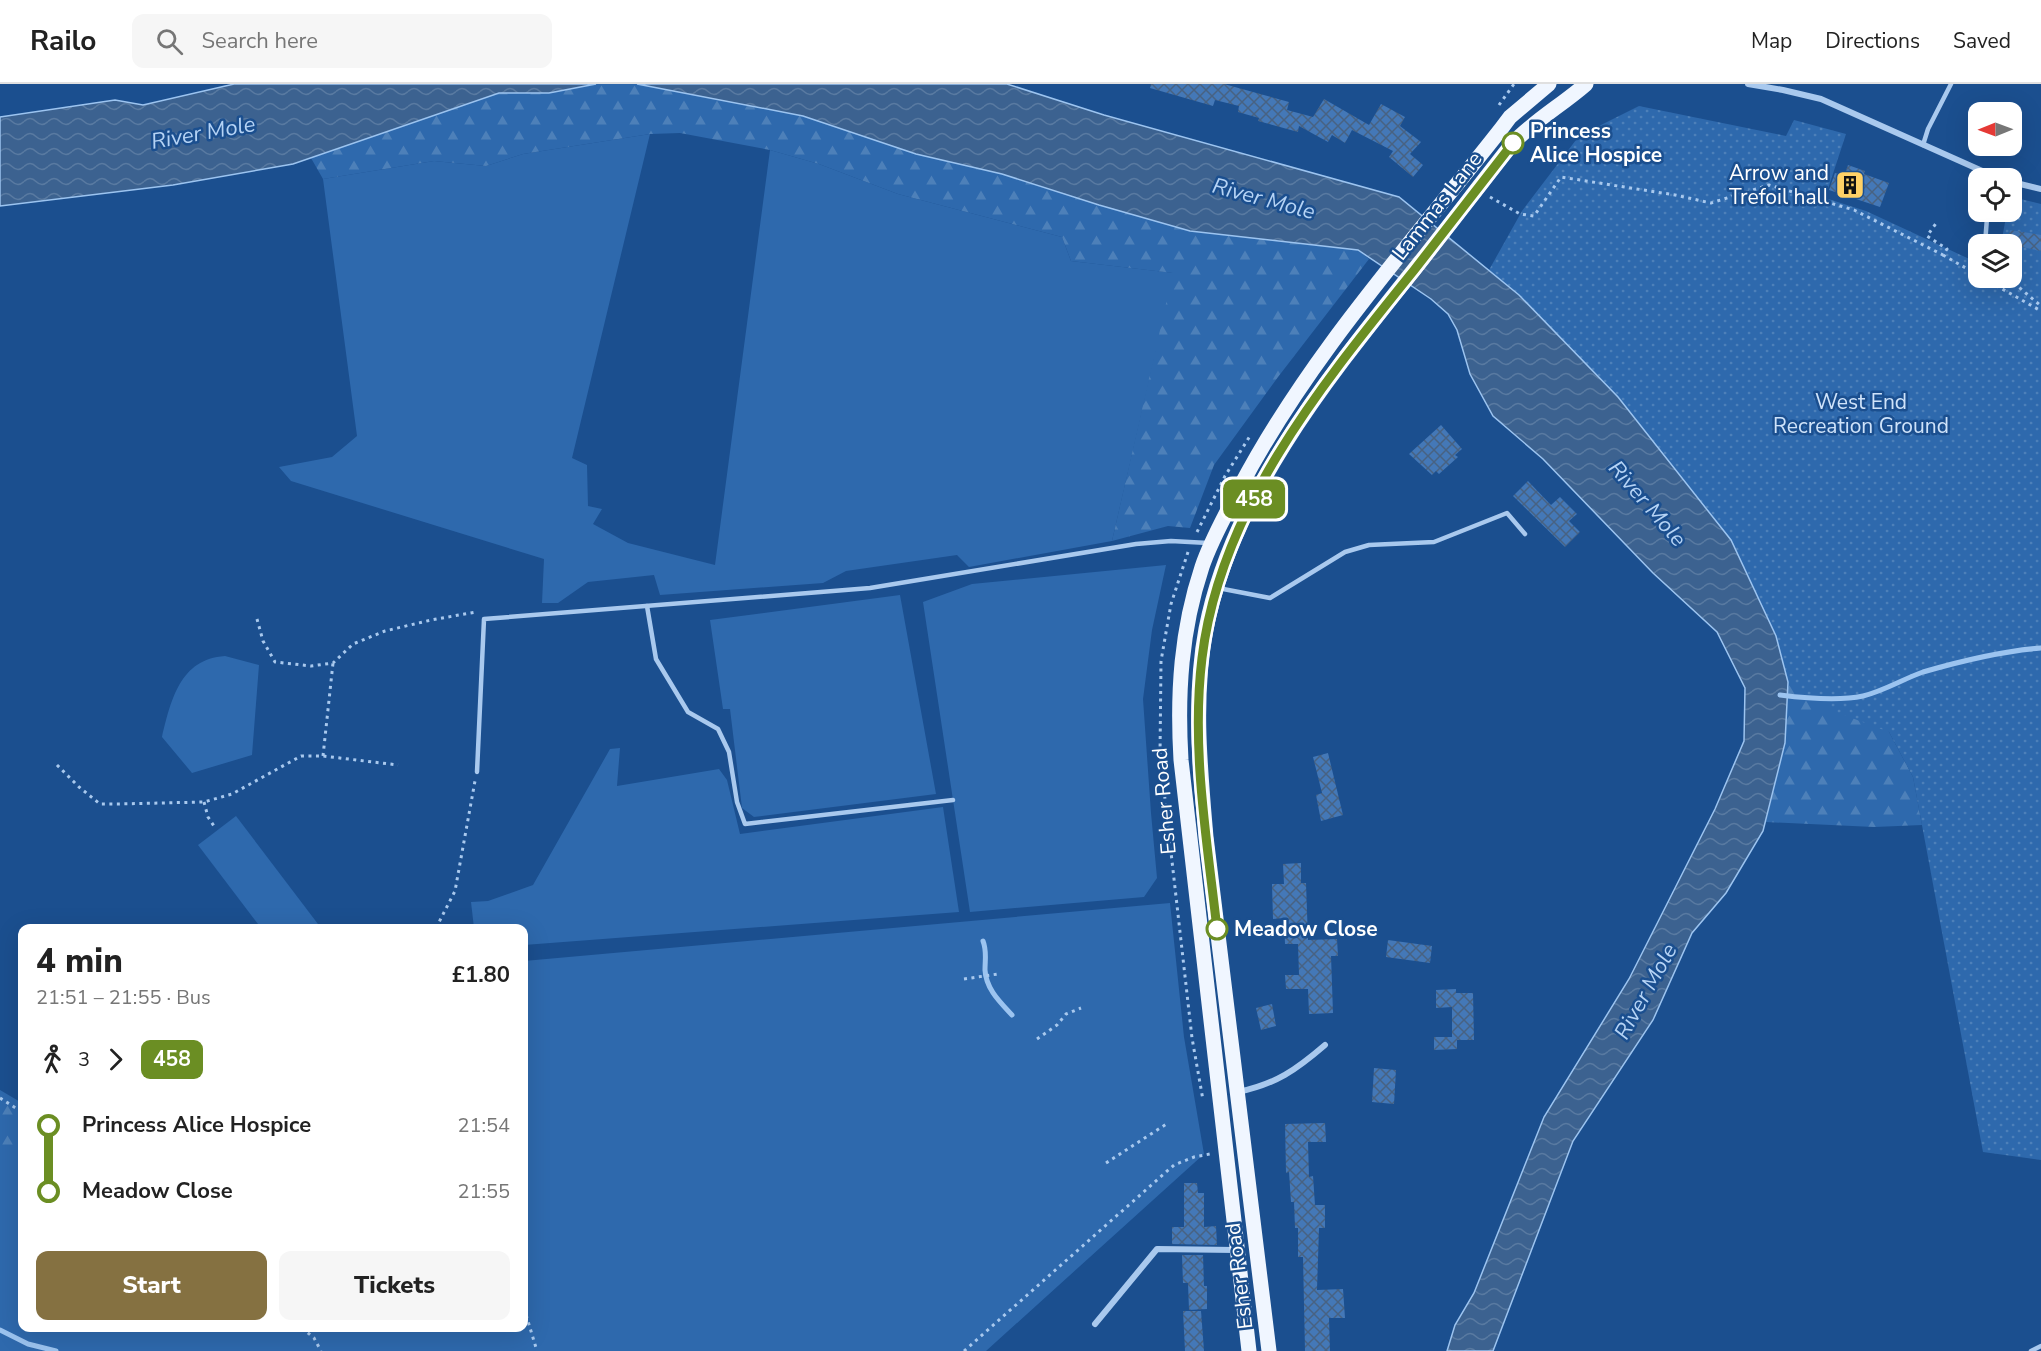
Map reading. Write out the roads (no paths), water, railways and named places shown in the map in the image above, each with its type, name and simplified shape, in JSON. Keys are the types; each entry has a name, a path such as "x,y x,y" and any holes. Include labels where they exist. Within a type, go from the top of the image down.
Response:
{"main road":[{"name":"Lammas Lane","path":"1368,295 1510,117 1549,84"},
{"name":"Lammas Lane","path":"1380,312 1513,143 1525,130 1586,84"},
{"name":"Esher Road","path":"1250,1351 1189,845 1179,735 1180,670 1185,629 1201,570 1247,472 1290,402 1368,295"},
{"name":"Esher Road","path":"1269,1351 1206,837 1198,731 1202,656 1212,606 1232,545 1274,464 1310,407 1380,312"}],"street":[{"path":"1748,84 1784,87 1821,99 1975,168"},
{"path":"2022,184 2041,189"},
{"path":"1238,1092 1258,1088 1282,1078 1325,1045"},
{"path":"1095,1324 1157,1249 1238,1250"}],"lane":[{"path":"1923,145 1928,129 1951,84"},
{"path":"1217,588 1270,598 1345,552 1369,545 1434,542 1507,513 1525,534"},
{"path":"477,772 484,619 870,588 1136,544 1171,541 1212,543"},
{"path":"647,606 656,659 688,712 718,729 729,752 737,802 745,824 953,800"},
{"path":"2031,1351 2041,1346"}],"water":[{"name":"River Mole","path":"234,84 596,84 549,93 499,93 293,164 173,185 0,206 0,117 115,100 143,105"},
{"name":"River Mole","path":"637,84 1007,84 1104,115 1399,197 1519,295 1618,397 1731,540 1776,636 1788,682 1785,743 1763,831 1726,893 1692,933 1653,1020 1573,1141 1493,1351 1447,1351 1455,1325 1474,1293 1544,1117 1629,979 1715,809 1744,741 1745,688 1717,632 1653,573 1543,459 1493,416 1470,374 1457,330 1448,314 1431,299 1358,250 1190,231 1002,174 916,154 803,116"}],"waterway":[{"path":"1780,695 1833,699 1854,698 1937,668 1997,654 2041,648"},
{"path":"983,941 988,983 994,995 1012,1015"},
{"path":"0,1330 28,1344 56,1351"}],"place":[{"name":"Princess Alice Hospice","path":"1513,143"},
{"name":"Arrow and Trefoil hall","path":"1850,185"},
{"name":"Meadow Close","path":"1217,929"}],"park label":[{"name":"West End Recreation Ground","path":"1861,414"}]}
